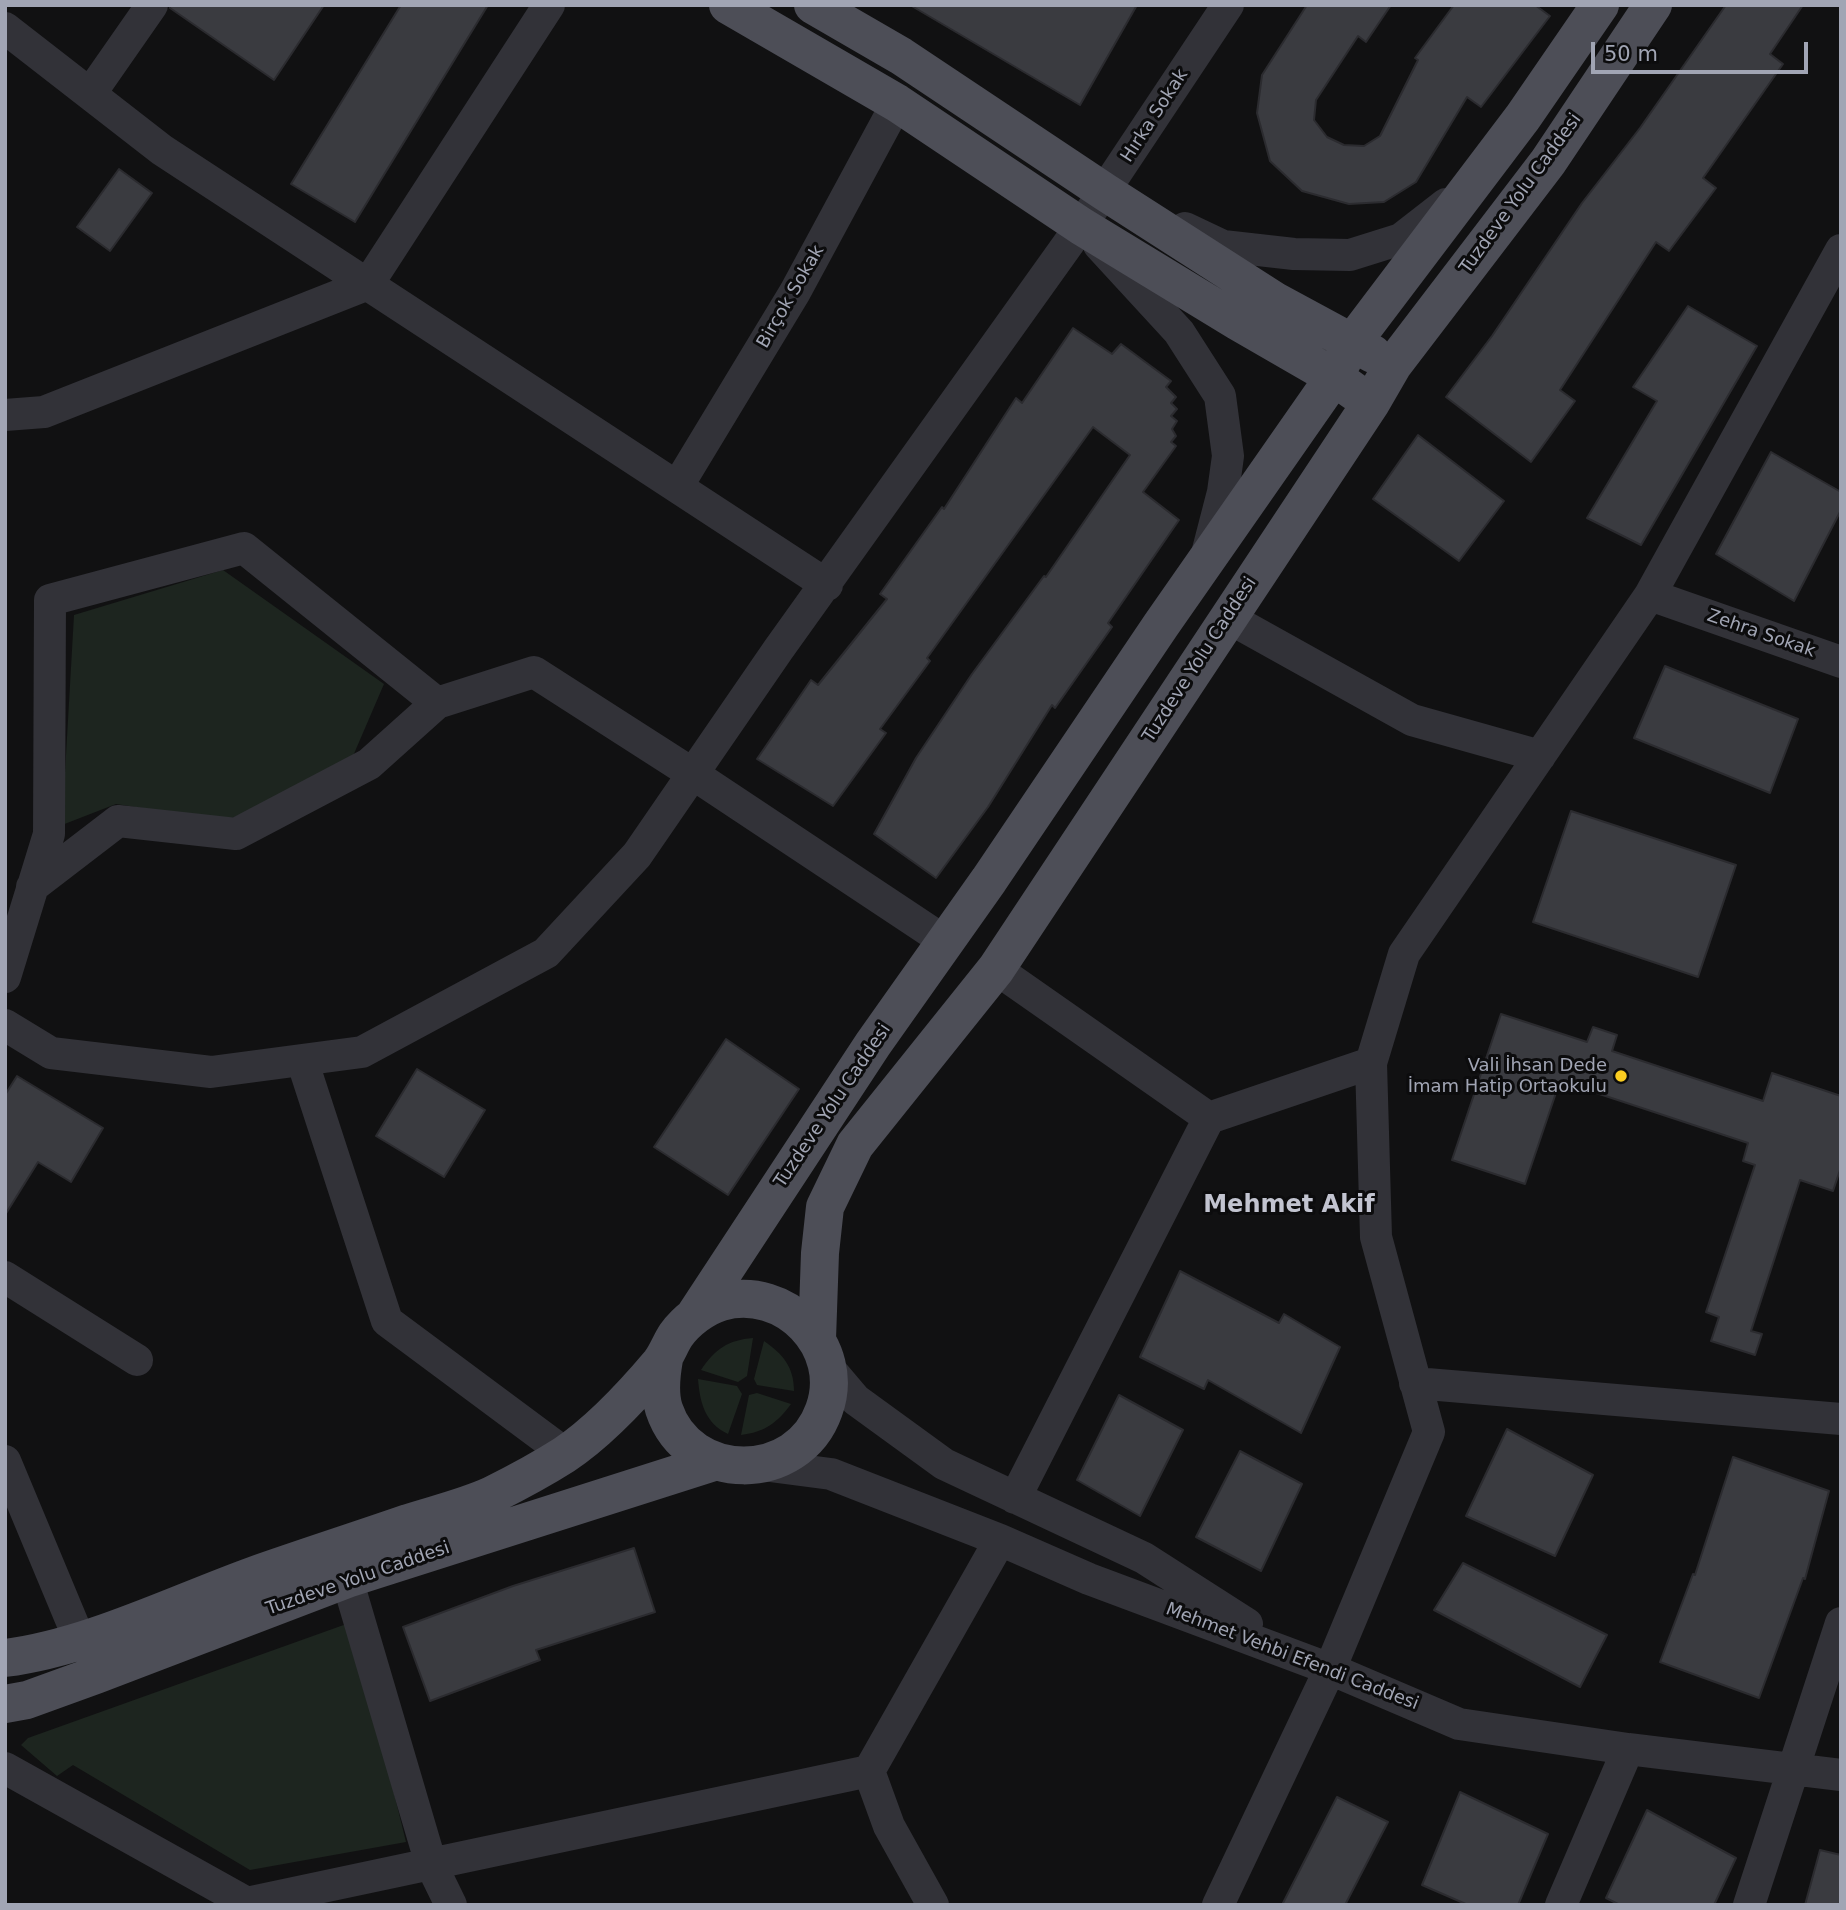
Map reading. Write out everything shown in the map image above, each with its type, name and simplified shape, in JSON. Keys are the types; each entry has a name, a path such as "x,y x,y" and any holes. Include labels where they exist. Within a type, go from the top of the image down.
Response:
{"main road":[{"path":"728,5 897,103 1081,226 1334,377 1371,403"},
{"path":"813,5 901,56 1275,301 1393,365"},
{"name":"Tuzdeve Yolu Caddesi","path":"695,1315 873,1044 1334,377 1352,343 1522,117 1600,5"},
{"name":"Tuzdeve Yolu Caddesi","path":"822,1353 820,1253 825,1207 855,1145 996,970 1371,403 1393,365 1548,162 1653,5"},
{"path":"747,1298 775,1304 799,1318 822,1353 829,1389 824,1410 815,1430 800,1446 782,1458 762,1465 738,1467 714,1462 692,1450 675,1431 664,1409 660,1384 664,1359 676,1334 695,1315 720,1302 747,1298"},
{"name":"Tuzdeve Yolu Caddesi","path":"5,1658 80,1641 254,1576 491,1496 566,1454 621,1407 664,1359"},
{"name":"Tuzdeve Yolu Caddesi","path":"5,1704 27,1700 96,1675 347,1579 714,1462"}],"street":[{"path":"90,94 152,5"},
{"path":"5,415 44,412 368,284 549,5"},
{"name":"Hırka Sokak","path":"5,1025 51,1053 211,1072 362,1052 545,953 636,855 1105,192 1228,5"},
{"path":"5,28 162,150 827,585"},
{"name":"Birçok Sokak","path":"677,487 795,292 897,103"},
{"path":"1105,192 1223,246 1294,254 1350,255 1401,239 1475,181"},
{"path":"1081,226 1179,332 1220,396 1228,456 1223,492 1204,564"},
{"path":"1218,1905 1317,1665 1429,1432 1376,1237 1371,1063 1404,954 1650,595 1841,250"},
{"path":"5,976 49,834 50,600 244,548 437,703"},
{"name":"Zehra Sokak","path":"1650,595 1841,662"},
{"path":"1227,617 1412,720 1539,756"},
{"path":"32,887 118,821 236,834 369,764 437,703 534,672 946,942"},
{"path":"996,970 1209,1118"},
{"path":"302,1060 387,1321 566,1454"},
{"path":"1015,1498 1209,1118 1371,1063"},
{"path":"5,1277 137,1360"},
{"path":"822,1353 856,1400 944,1464 1144,1558 1317,1665"},
{"path":"1415,1383 1841,1419"},
{"path":"5,1461 80,1641"},
{"name":"Mehmet Vehbi Efendi Caddesi","path":"762,1465 831,1474 1000,1540 1089,1579 1317,1665 1459,1724 1841,1776"},
{"path":"5,1768 246,1904 869,1772 1000,1540"},
{"path":"347,1579 431,1864 450,1905"},
{"path":"1749,1905 1841,1623"},
{"path":"1561,1905 1629,1749"},
{"path":"869,1772 888,1826 933,1905"}],"shaded area":[{"path":"223,570 384,684 350,763 226,821 116,804 62,825 74,615"},
{"path":"753,1338 747,1376 738,1382 701,1370 723,1347"},
{"path":"764,1341 777,1351 790,1368 794,1391 757,1385 754,1379"},
{"path":"698,1379 737,1386 742,1394 728,1434 714,1424 705,1411"},
{"path":"757,1393 791,1404 770,1426 741,1435 749,1395"},
{"path":"352,1622 406,1842 250,1870 73,1765 57,1776 21,1745 28,1738"}],"building":[{"path":"170,5 324,5 274,80 170,8"},
{"path":"401,5 488,5 355,222 291,184"},
{"path":"910,5 1137,5 1080,105"},
{"path":"1307,5 1391,5 1366,42 1358,36 1316,100 1314,120 1327,137 1344,145 1364,146 1380,136 1418,60 1415,58 1454,5 1535,5 1550,16 1481,107 1467,97 1416,182 1384,202 1349,204 1302,191 1270,161 1257,113 1262,75"},
{"path":"1726,5 1803,5 1770,54 1783,64 1703,178 1716,188 1669,251 1656,242 1560,390 1575,401 1531,462 1446,397"},
{"path":"119,169 152,193 110,251 77,227"},
{"path":"1688,306 1757,346 1641,545 1587,518 1657,401 1633,387"},
{"path":"1073,328 1112,354 1121,344 1171,381 1166,387 1176,397 1171,403 1177,409 1171,416 1177,421 1172,429 1176,436 1171,442 1176,446 1143,492 1179,520 1108,623 1112,627 1055,708 1052,705 988,807 936,878 874,834 916,758 972,674 1044,576 1046,577 1130,455 1093,427 927,658 930,661 880,729 886,733 833,806 757,759 811,680 818,685 887,599 880,594 942,507 944,509 1016,398 1022,403"},
{"path":"1418,435 1504,501 1459,561 1373,499"},
{"path":"1771,452 1841,492 1841,510 1794,601 1716,554"},
{"path":"1665,666 1798,719 1770,793 1634,738"},
{"path":"1571,811 1736,865 1698,977 1533,922"},
{"path":"1501,1014 1587,1042 1593,1027 1617,1035 1612,1051 1763,1101 1772,1073 1841,1096 1841,1167 1833,1191 1800,1180 1751,1331 1762,1334 1755,1355 1711,1341 1719,1317 1706,1312 1755,1165 1743,1161 1748,1143 1560,1081 1525,1184 1452,1160"},
{"path":"726,1039 799,1089 728,1195 654,1147"},
{"path":"417,1069 485,1110 444,1177 376,1136"},
{"path":"17,1076 103,1128 71,1182 38,1162 5,1215 5,1095"},
{"path":"1180,1271 1279,1323 1284,1314 1340,1347 1301,1433 1208,1380 1204,1389 1140,1357"},
{"path":"1119,1395 1183,1430 1140,1516 1077,1480"},
{"path":"1507,1429 1593,1475 1555,1556 1466,1516"},
{"path":"1240,1451 1302,1484 1261,1571 1196,1537"},
{"path":"1733,1457 1829,1491 1805,1579 1803,1578 1759,1698 1660,1662 1693,1574 1695,1575"},
{"path":"634,1548 655,1612 536,1650 540,1660 430,1701 403,1627 513,1586"},
{"path":"1463,1563 1607,1635 1580,1687 1434,1610"},
{"path":"1460,1792 1548,1834 1518,1905 1468,1905 1422,1885"},
{"path":"1337,1797 1388,1822 1345,1905 1282,1905"},
{"path":"1647,1810 1736,1858 1714,1905 1620,1905 1606,1898"},
{"path":"1820,1850 1841,1855 1841,1905 1805,1905"}],"place":[{"name":"Vali İhsan Dede İmam Hatip Ortaokulu","path":"1621,1076"}],"district":[{"name":"Mehmet Akif","path":"1289,1206"}]}
